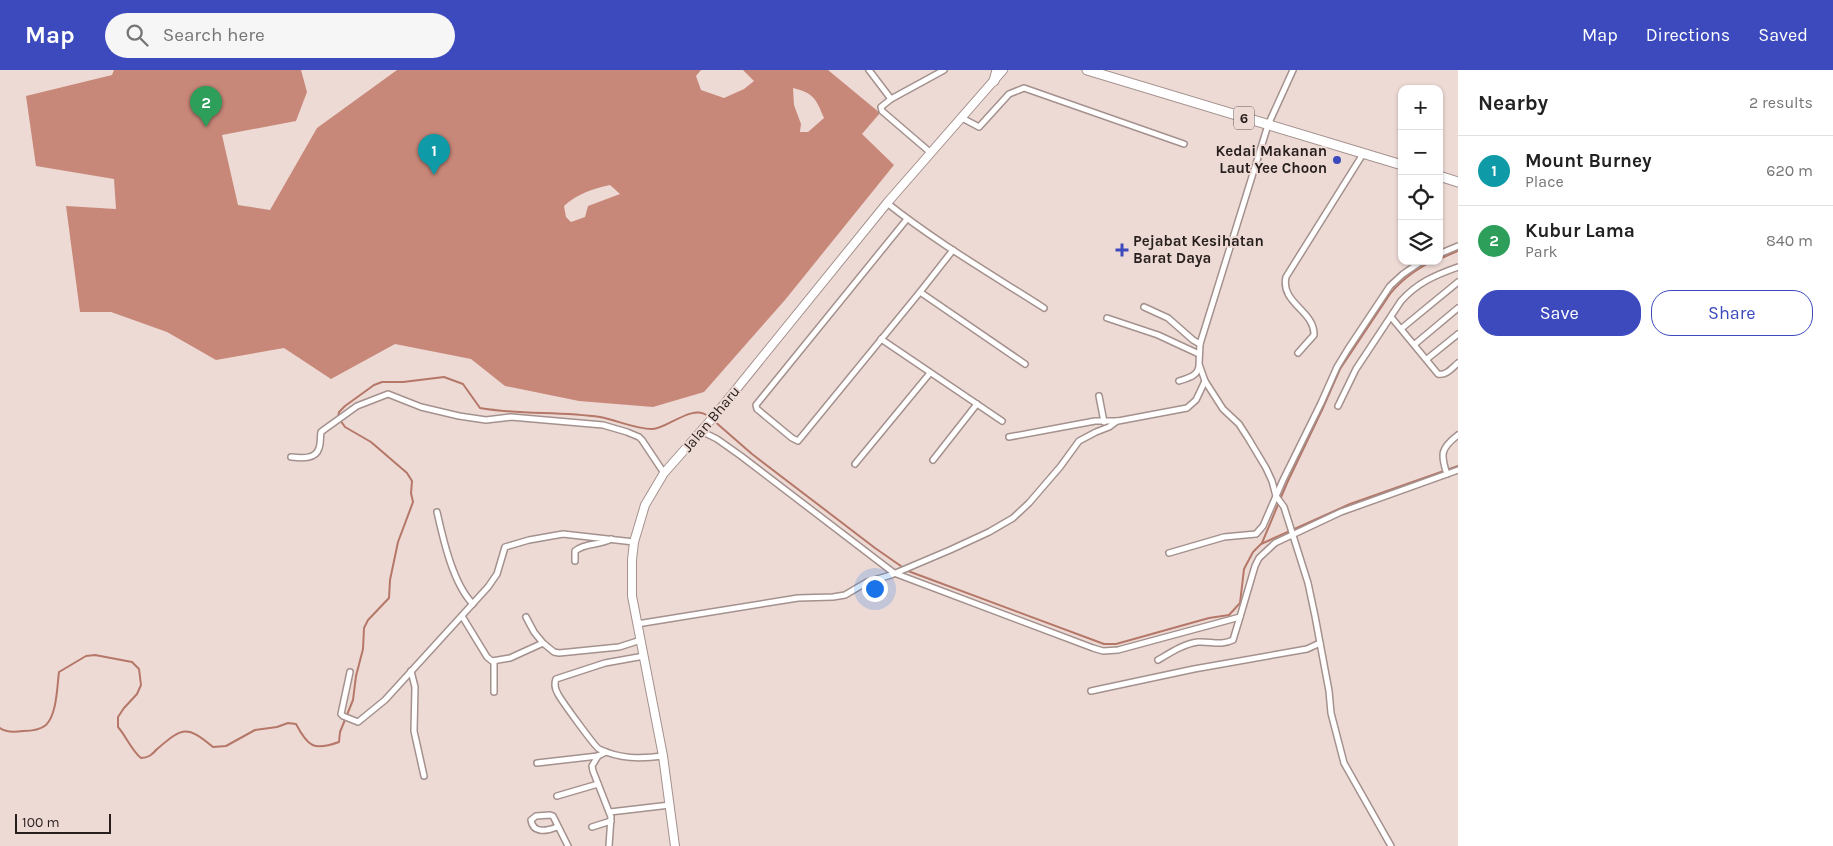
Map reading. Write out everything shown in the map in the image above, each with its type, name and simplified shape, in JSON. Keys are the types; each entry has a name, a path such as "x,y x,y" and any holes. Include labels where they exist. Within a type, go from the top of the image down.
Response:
{"main road":[{"path":"994,81 996,70"},
{"name":"Jalan Bharu","path":"675,846 663,756 637,624 632,580 634,542 645,505 664,473 708,424 887,203 1003,70"},
{"name":"6","path":"1087,70 1398,164"},
{"path":"1443,177 1458,182"}],"street":[{"path":"870,70 891,99"},
{"path":"932,153 882,111 882,106 891,99 944,70"},
{"path":"1179,381 1197,373 1200,344 1268,125 1293,70"},
{"path":"962,118 979,127 1009,94 1024,88 1184,144"},
{"path":"1298,353 1312,338 1314,331 1309,320 1288,296 1285,290 1286,277 1363,154"},
{"path":"887,203 953,250 1044,308"},
{"path":"907,219 756,405 757,409 798,441 953,250"},
{"path":"1443,252 1458,246"},
{"path":"1169,553 1224,537 1256,534 1263,526 1278,498 1337,367 1348,348 1390,286 1416,265"},
{"path":"1338,406 1356,369 1408,293 1431,277 1458,267"},
{"path":"1402,328 1458,282"},
{"path":"920,292 1024,364"},
{"path":"1144,307 1168,318 1200,344"},
{"path":"1415,344 1458,308"},
{"path":"1391,317 1440,374 1447,372 1458,363"},
{"path":"1107,318 1158,336 1199,354"},
{"path":"1427,359 1458,334"},
{"path":"881,340 1002,421"},
{"path":"1199,364 1205,381 1223,409 1239,424 1272,481 1308,583 1329,691 1331,712 1344,763 1391,846"},
{"path":"855,464 930,373"},
{"path":"1009,437 1103,421 1118,421 1187,408 1196,400 1205,381"},
{"path":"291,457 306,458 313,456 320,448 321,432 363,403 388,394 421,407 477,418 492,420 511,417 602,425 627,432 639,437 664,473"},
{"path":"1099,396 1105,428"},
{"path":"933,460 977,404"},
{"path":"637,624 798,598 840,596 852,592 867,582 909,567 989,532 1013,518 1054,475 1079,441 1118,421"},
{"path":"701,431 717,439 741,456 894,572 1103,651 1118,650 1240,617"},
{"path":"1447,472 1443,451 1448,443 1458,435"},
{"path":"1158,660 1191,644 1205,642 1223,644 1233,640 1236,636 1251,577 1259,558 1275,543 1291,532 1447,472 1458,470"},
{"path":"437,512 446,552 462,591 473,604"},
{"path":"350,672 341,712 342,716 358,722 385,700 496,578 504,549 508,546 556,534 611,538 634,542"},
{"path":"575,561 575,551 581,546 605,542 611,538"},
{"path":"462,616 487,657 494,661 510,658 543,643"},
{"path":"526,616 534,632 554,652 619,648 640,640"},
{"path":"1091,691 1194,669 1308,649 1320,643"},
{"path":"644,656 611,661 555,681 558,695 594,746 606,752 632,759 663,756"},
{"path":"494,661 494,692"},
{"path":"411,671 415,687 414,731 424,776"},
{"path":"537,764 598,756 606,752"},
{"path":"598,756 592,766 610,812 609,846"},
{"path":"557,796 598,784"},
{"path":"610,812 670,805"},
{"path":"557,827 540,831 534,828 531,820 536,816 550,814 553,816 568,846"},
{"path":"592,827 611,821"}],"shaded area":[{"path":"114,70 301,70 307,92 296,121 222,135 238,205 270,210 317,128 397,70 701,70 696,76 701,90 724,98 744,89 754,81 743,70 828,70 880,113 862,134 894,165 785,300 704,392 653,407 579,401 505,386 471,359 395,344 331,379 284,348 216,360 167,332 111,312 80,312 66,206 116,209 114,179 36,166 26,96 112,75","holes":["793,88 810,95 819,106 824,118 808,132 800,132 801,124 794,105","610,185 620,194 588,206 585,217 571,222 566,217 564,206 574,198 585,192"]}],"waterway":[{"path":"1443,257 1458,251"},
{"path":"1262,543 1287,483 1340,369 1390,294 1399,284 1425,265"},
{"path":"0,728 17,732 35,730 46,725 50,720 54,707 59,672 86,656 95,655 132,662 139,669 141,685 137,694 118,717 118,727 141,758 150,756 179,733 190,732 213,747 226,746 255,730 277,727 288,723 296,724 304,738 313,745 323,746 339,742 340,732 353,700 356,676 363,649 364,628 368,620 389,598 390,580 398,542 413,502 411,493 412,481 407,473 371,442 345,427 338,417 339,412 345,406 374,385 382,382 403,382 444,377 463,384 480,408 510,412 600,417 645,429 658,428 688,414 703,413 709,417"},
{"path":"713,420 752,454 908,571 1104,644 1116,644 1209,618 1229,615 1240,603 1244,569 1253,552 1261,544 1350,504 1458,466"}],"place":[{"name":"Kubur Lama","path":"206,127"},
{"name":"Kedai Makanan Laut Yee Choon","path":"1337,160"},
{"name":"Mount Burney","path":"434,175"},
{"name":"Pejabat Kesihatan Barat Daya","path":"1122,250"}]}
